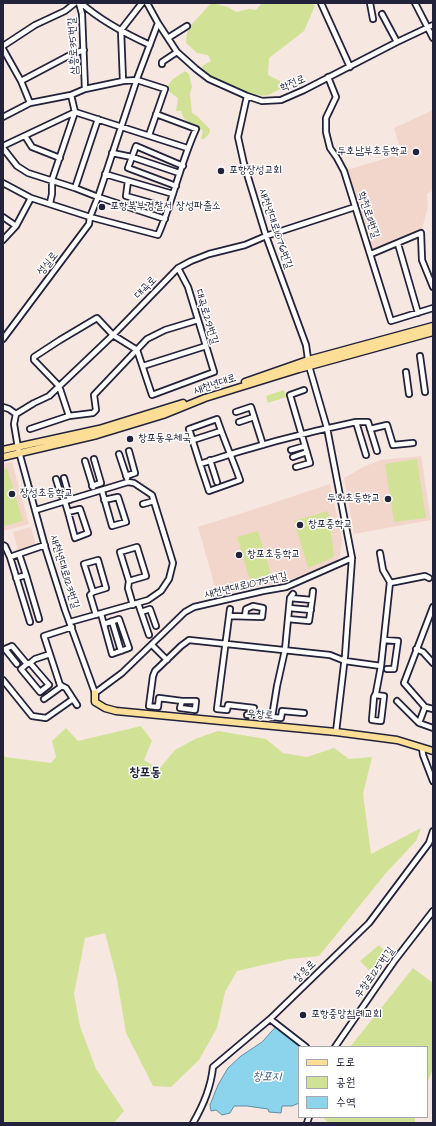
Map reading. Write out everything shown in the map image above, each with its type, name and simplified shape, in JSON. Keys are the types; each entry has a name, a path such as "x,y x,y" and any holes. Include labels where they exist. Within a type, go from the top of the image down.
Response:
{"main road":[{"name":"새천년대로","path":"3,457 19,451 97,435 163,415 205,398 309,363 433,326"},
{"name":"새천년대로","path":"309,363 433,332"},
{"name":"새천년대로","path":"3,450 19,451"},
{"name":"우창로","path":"95,693 95,702 105,708 116,711 336,732 397,740 433,751"}],"street":[{"path":"4,46 35,25 65,11 75,3"},
{"path":"80,3 93,13 121,30 150,45"},
{"name":"삼흥로35번길","path":"80,3 82,14 85,89"},
{"path":"123,81 121,30 142,3"},
{"name":"학전로","path":"147,3 177,52 196,69 209,78 247,96 262,101 281,100 304,90 433,25"},
{"path":"321,3 350,67"},
{"path":"370,3 373,19"},
{"path":"415,3 433,38"},
{"path":"382,14 397,42"},
{"name":"성실로","path":"3,339 89,224 90,216 98,197 121,126 158,23"},
{"path":"168,38 187,26"},
{"path":"3,39 4,46 30,103"},
{"path":"21,81 72,54 84,50"},
{"path":"162,64 162,62 177,52"},
{"name":"학전로111번길","path":"328,78 336,98 326,118 326,132 330,148 344,170 391,321 433,308"},
{"path":"3,117 30,103 71,95 85,89 123,81 137,80 165,89 149,135"},
{"path":"50,204 52,180 75,112 71,95"},
{"name":"새천년대로1076번길","path":"247,96 238,137 244,164 266,236 306,345 309,363"},
{"path":"165,219 52,180 37,177 17,166 3,147 75,112 187,148"},
{"path":"3,183 31,198 158,235 169,208 187,148 196,129 156,114"},
{"path":"75,188 98,119"},
{"path":"25,136 32,147 60,158"},
{"path":"176,186 128,168 136,146 182,166"},
{"path":"112,153 132,157 179,173"},
{"path":"105,174 173,194"},
{"path":"128,182 126,196 169,208"},
{"path":"3,240 16,226 31,198"},
{"name":"대곡로","path":"16,414 49,396 114,334 178,268 209,254 245,245 266,236 355,207"},
{"path":"3,217 16,226"},
{"path":"371,254 398,244 421,233 422,260 433,287"},
{"path":"398,244 418,313"},
{"name":"대곡로29번길","path":"142,366 152,395 214,372 188,287 178,268"},
{"path":"69,416 59,386 34,360 34,357 97,318 114,334 136,350 142,366 206,346"},
{"path":"30,429 69,416 93,413 96,410 94,395 147,339 156,334 198,320"},
{"path":"420,356 425,392"},
{"path":"309,363 327,428 352,558 345,661 336,732"},
{"path":"406,372 409,394"},
{"path":"296,467 310,463 290,395 304,390"},
{"path":"3,407 16,414 14,424 19,451"},
{"path":"236,412 251,407 263,445"},
{"path":"238,422 254,417"},
{"path":"217,419 240,480 209,491 193,440 189,429 217,419"},
{"path":"356,422 366,455"},
{"path":"200,464 263,445 356,422 368,422 376,452"},
{"path":"370,429 387,425 393,445 413,443"},
{"path":"193,440 221,431"},
{"path":"291,450 305,446"},
{"name":"새천년대로1123번길","path":"19,451 65,610 95,693"},
{"path":"126,476 135,473 129,451"},
{"path":"293,457 307,452"},
{"path":"119,454 128,482"},
{"path":"92,486 101,483 94,459"},
{"path":"210,460 217,482"},
{"path":"84,461 94,493"},
{"path":"64,478 67,493 68,512 75,538 88,533 80,508 68,512"},
{"path":"56,479 61,495 67,493"},
{"path":"36,510 128,482 134,483 152,495 173,563 169,579 161,590 148,600 71,624 44,636 60,685 66,688 77,705"},
{"path":"102,491 104,500 112,526 126,522 118,497 104,500"},
{"path":"143,504 154,501"},
{"path":"3,545 5,546 10,557 30,622"},
{"path":"10,557 45,545"},
{"path":"129,581 146,576 137,547 120,552 129,581 128,588 141,612 149,635"},
{"path":"19,554 39,619"},
{"path":"375,695 384,696 381,721 372,720 374,697 381,666 390,583 383,570 380,554"},
{"name":"새천년대로1075번길","path":"95,693 122,673 185,612 194,607 286,587 352,558"},
{"path":"93,592 106,588 98,560 84,564 93,592 90,595 104,624 112,654 129,648 119,619 104,624"},
{"path":"16,578 26,575"},
{"path":"390,583 425,576 429,578"},
{"path":"288,619 309,620 313,590"},
{"path":"294,594 290,598 285,650 272,717 281,718 282,711 304,713"},
{"path":"290,598 312,600"},
{"path":"433,607 432,613 416,649 404,683 425,707 433,709"},
{"path":"289,608 310,610"},
{"path":"141,612 150,609 156,626"},
{"path":"230,609 217,709 227,710 228,705 254,708 252,715 247,715"},
{"path":"229,616 245,616"},
{"path":"112,621 121,651"},
{"path":"182,701 159,698 158,707 150,706 153,676 181,646 189,640 330,655 345,661 381,666"},
{"path":"384,640 398,641 394,669 387,668"},
{"path":"152,645 167,660"},
{"path":"17,664 4,649 12,646 28,663 49,685 40,692 21,669 28,663 35,659 50,654"},
{"path":"416,649 423,652 433,663"},
{"path":"3,680 32,716 46,718 73,699"},
{"path":"44,699 62,686"},
{"path":"397,701 419,724 433,728"},
{"path":"419,724 425,707"},
{"path":"422,748 423,755 433,781"},
{"name":"창흥로","path":"193,1123 200,1111 212,1079 213,1067 270,1019 369,923 429,843 433,831"},
{"name":"우창로125번길","path":"336,1046 395,960 433,912"},
{"path":"270,1019 305,1046"}],"shaded area":[{"path":"433,110 433,190 427,194 428,206 421,233 371,254 344,171 397,155 400,148 394,128"},
{"name":"두호초등학교","path":"421,456 431,520 354,534 344,478 365,466 381,460"},
{"name":"장성초등학교","path":"12,462 29,524 3,531 3,464"},
{"path":"330,484 342,540 340,556 334,563 281,583 217,594 198,527"},
{"path":"31,527 36,545 18,550 13,532"}],"green space":[{"path":"211,3 228,7 236,12 249,9 256,10 262,3 312,3 315,6 304,31 269,58 268,75 280,81 282,88 268,95 253,94 244,92 203,72 202,66 211,61 208,55 197,53 186,43 187,32 192,24"},
{"path":"185,71 189,74 192,87 190,94 192,113 210,129 209,134 204,139 201,139 203,131 184,119 181,111 176,111 178,98 166,88 173,79"},
{"path":"53,252 57,256 45,271 41,267"},
{"path":"284,390 286,397 268,403 266,396"},
{"path":"417,459 426,518 394,522 385,464"},
{"path":"7,468 23,521 3,526 3,469"},
{"path":"328,511 334,555 332,558 308,568 294,521"},
{"path":"258,531 272,578 251,584 237,537"},
{"path":"141,726 152,741 144,760 159,769 175,750 195,739 218,731 266,739 283,753 307,757 334,748 349,759 372,757 363,794 371,854 421,828 416,841 386,873 319,956 289,959 237,971 225,992 217,1028 199,1060 171,1087 153,1086 126,1033 117,979 105,933 85,938 74,994 80,1026 96,1069 124,1111 114,1123 3,1123 3,753 5,757 51,763 56,757 52,741 66,728 78,741"},
{"path":"379,945 388,954 369,970 360,961"},
{"path":"413,968 433,983 433,1068 428,1081 428,1046 351,1046"},
{"path":"324,1118 415,1118 415,1123 328,1123"}],"water":[{"name":"창포지","path":"277,1026 301,1046 298,1046 298,1103 292,1106 282,1106 281,1113 269,1112 268,1109 247,1106 234,1106 230,1113 222,1115 216,1110 211,1111 210,1105 218,1085 228,1068 241,1056 262,1042"}],"place":[{"name":"두호남부초등학교","path":"416,152"},
{"name":"포항장성교회","path":"221,171"},
{"name":"포항북부경찰서 장성파출소","path":"102,207"},
{"name":"창포동우체국","path":"130,439"},
{"name":"장성초등학교","path":"12,494"},
{"name":"두호초등학교","path":"388,499"},
{"name":"창포중학교","path":"300,525"},
{"name":"창포초등학교","path":"239,555"},
{"name":"포항중앙침례교회","path":"303,1015"}],"district":[{"name":"창포동","path":"145,773"}]}
